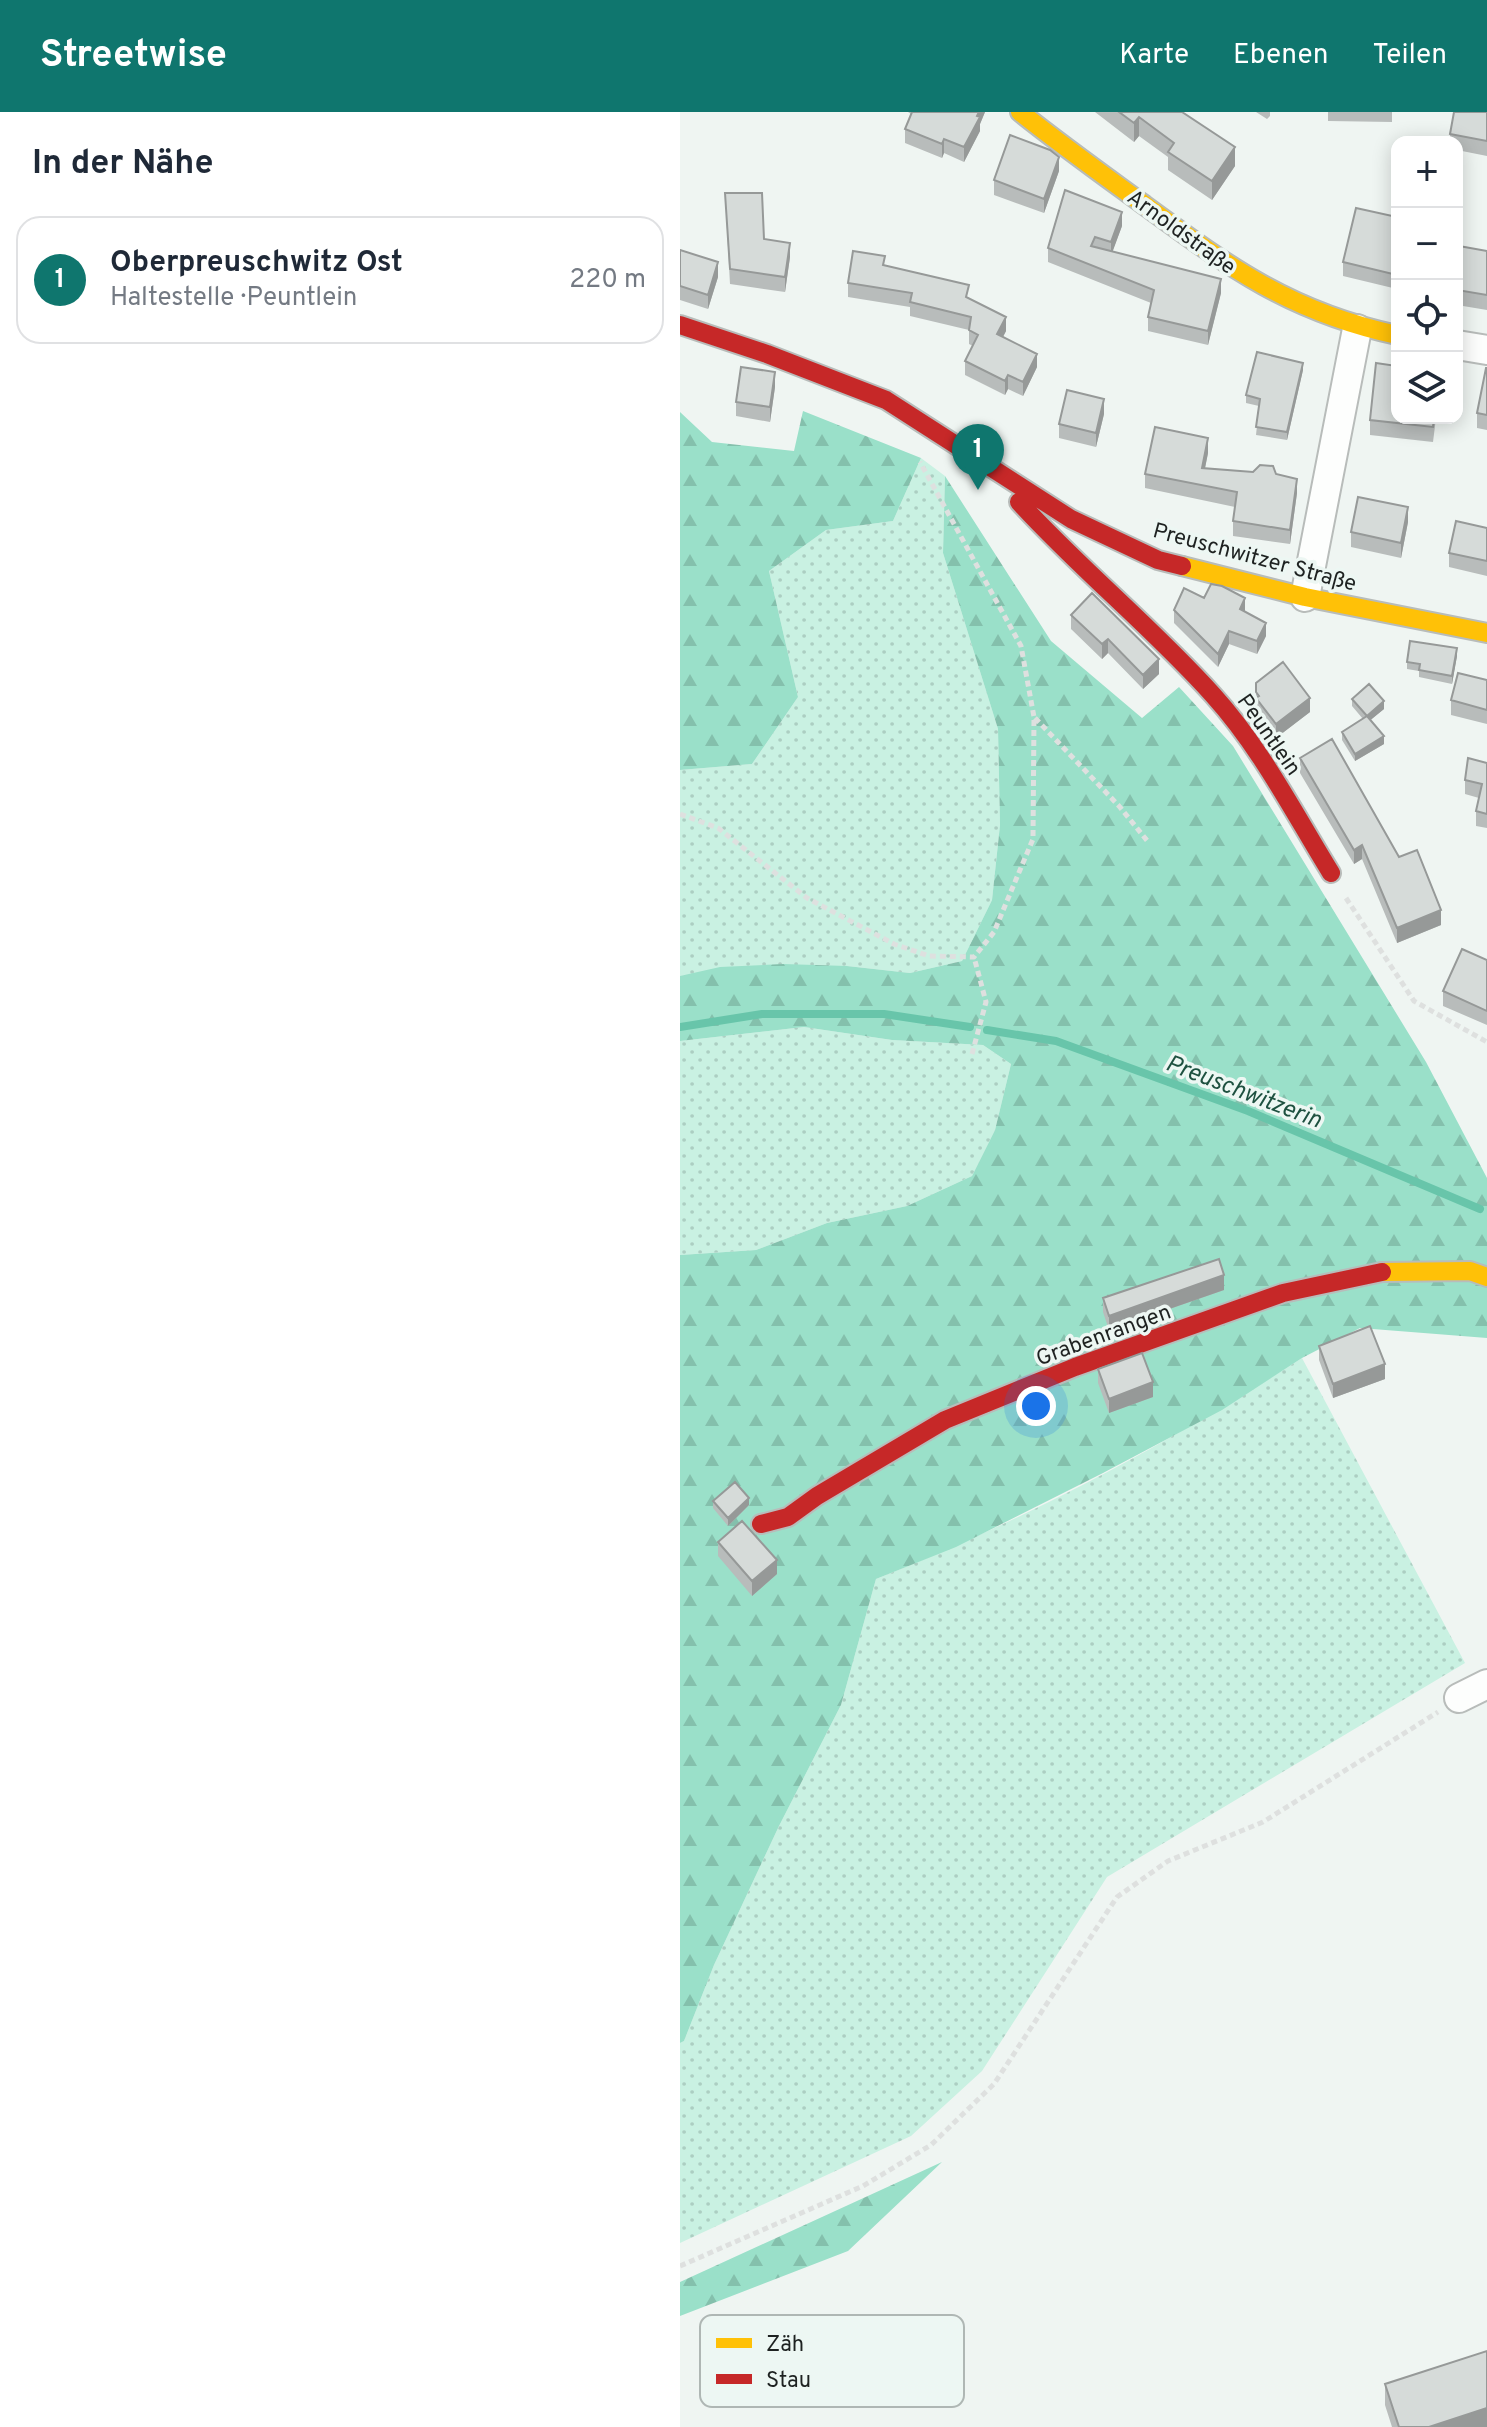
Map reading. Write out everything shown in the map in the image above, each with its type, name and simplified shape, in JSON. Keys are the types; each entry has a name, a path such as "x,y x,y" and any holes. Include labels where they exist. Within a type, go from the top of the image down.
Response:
{"street":[{"name":"Arnoldstraße","path":"1026,114 1224,264 1300,308 1357,329 1391,334"},
{"name":"Preuschwitzer Straße","path":"680,325 767,354 886,400 1071,519 1158,560 1305,597 1487,633"},
{"path":"1305,597 1357,329"},
{"path":"1463,346 1487,350"},
{"name":"Peuntlein","path":"990,465 1061,548 1214,696 1258,753 1331,873"},
{"name":"Grabenrangen","path":"761,1524 788,1517 817,1496 945,1420 1075,1367 1283,1293 1389,1270 1470,1271 1487,1277"},
{"path":"1459,1698 1487,1684"}],"path":[{"path":"916,455 1021,646 1034,717 1033,839 994,932 974,957"},
{"path":"1034,717 1119,806 1149,843"},
{"path":"680,814 718,828 807,898 894,944 929,956 974,957"},
{"path":"1331,873 1414,1001 1487,1042"},
{"path":"972,1054 986,1002 974,957"},
{"path":"680,2266 863,2186 931,2145 994,2084 1117,1897 1168,1861 1263,1822 1459,1698"}],"green space":[{"path":"803,411 921,458 893,521 826,530 769,571 798,697 752,764 680,770 680,412 712,442 794,451"},
{"path":"921,458 945,476 943,553 998,729 1000,825 992,900 962,961 910,973 847,966 680,976 680,770 752,764 798,697 769,571 826,530 893,521"},
{"path":"945,476 1051,641 1142,718 1179,687 1233,746 1426,1062 1487,1178 1487,1338 1360,1328 1302,1358 1222,1410 1103,1473 956,1547 876,1579 841,1705 779,1826 714,1965 684,2041 680,2043 680,1255 756,1250 827,1223 907,1206 972,1176 995,1130 1011,1064 983,1045 892,1040 804,1027 680,1041 680,976 720,967 783,964 847,966 910,973 962,961 992,900 1000,825 998,729 943,553"},
{"path":"804,1027 892,1040 983,1045 1011,1064 995,1130 972,1176 907,1206 827,1223 756,1250 680,1255 680,1041"},
{"path":"1302,1358 1465,1663 1107,1877 982,2071 911,2136 680,2243 680,2043 684,2041 714,1965 779,1826 841,1705 876,1579 987,1532 1095,1479 1200,1421"},
{"path":"942,2162 848,2251 680,2316 680,2282"}],"building":[{"path":"912,112 979,112 977,116 980,117 964,147 944,139 942,144 905,129"},
{"path":"1119,112 1182,112 1235,147 1212,181 1168,152 1174,143 1139,117 1134,123"},
{"path":"1454,112 1487,112 1487,141 1450,134"},
{"path":"1010,135 1050,150 1059,157 1044,199 994,180"},
{"path":"1065,190 1122,212 1111,242 1095,237 1091,246 1221,279 1208,331 1148,317 1154,290 1048,248"},
{"path":"725,193 762,193 764,239 790,243 785,277 730,269"},
{"path":"1356,208 1391,216 1391,274 1343,262"},
{"path":"1463,247 1487,251 1487,295 1463,291"},
{"path":"680,250 718,262 708,295 680,286"},
{"path":"853,251 885,256 883,265 969,285 966,297 1006,317 997,334 1037,354 1023,382 1008,375 1005,381 965,361 978,335 969,330 971,317 910,302 912,293 848,283"},
{"path":"1257,352 1303,363 1287,432 1256,427 1260,399 1246,395"},
{"path":"1376,363 1391,365 1391,422 1370,420"},
{"path":"741,367 775,372 770,407 736,402"},
{"path":"1487,368 1487,415 1477,413"},
{"path":"1067,390 1104,399 1096,433 1059,424"},
{"path":"1406,424 1433,424 1433,427"},
{"path":"1155,427 1208,438 1202,468 1253,472 1260,465 1273,466 1276,474 1297,479 1290,530 1233,521 1237,492 1145,474"},
{"path":"1358,497 1408,507 1401,543 1351,532"},
{"path":"1456,521 1487,528 1487,561 1449,553"},
{"path":"1211,584 1245,598 1240,609 1266,623 1257,641 1229,631 1218,654 1174,610 1184,588 1204,598"},
{"path":"1092,593 1159,659 1143,675 1108,639 1102,644 1071,615"},
{"path":"1410,641 1457,648 1452,676 1419,670 1420,664 1407,662"},
{"path":"1283,662 1310,698 1276,724 1256,698 1259,696 1256,683"},
{"path":"1458,673 1487,680 1487,710 1451,700"},
{"path":"1369,684 1384,701 1367,716 1352,699"},
{"path":"1367,716 1384,736 1355,754 1342,732"},
{"path":"1332,739 1399,857 1417,850 1441,910 1397,928 1362,845 1354,850 1300,758"},
{"path":"1468,758 1487,763 1487,814 1476,811 1482,784 1465,780"},
{"path":"1462,949 1487,960 1487,1011 1443,991"},
{"path":"1219,1259 1224,1275 1109,1316 1103,1298"},
{"path":"1370,1326 1385,1364 1333,1384 1319,1346"},
{"path":"1142,1353 1153,1382 1109,1399 1098,1369"},
{"path":"735,1482 749,1498 728,1518 713,1501"},
{"path":"742,1521 777,1560 752,1581 718,1542"},
{"path":"1487,2351 1487,2408 1429,2427 1399,2427 1385,2384"}],"waterway":[{"name":"Preuschwitzerin","path":"680,1027 762,1014 884,1014 970,1027"},
{"name":"Preuschwitzerin","path":"987,1030 1056,1041 1248,1111 1480,1209"}],"traffic: slow":[{"path":"1020,112 1233,267 1324,314 1391,333"},
{"path":"1182,566 1305,597 1487,633"},
{"path":"1382,1272 1470,1271 1487,1277"}],"traffic: jam":[{"path":"680,325 767,354 886,400 1071,519 1158,560 1182,566"},
{"path":"1019,502 1190,670 1230,715 1276,781 1331,873"},
{"path":"761,1524 788,1517 817,1496 945,1420 1075,1367 1283,1293 1382,1272"}],"place":[{"name":"Oberpreuschwitz Ost","path":"978,490"}]}
